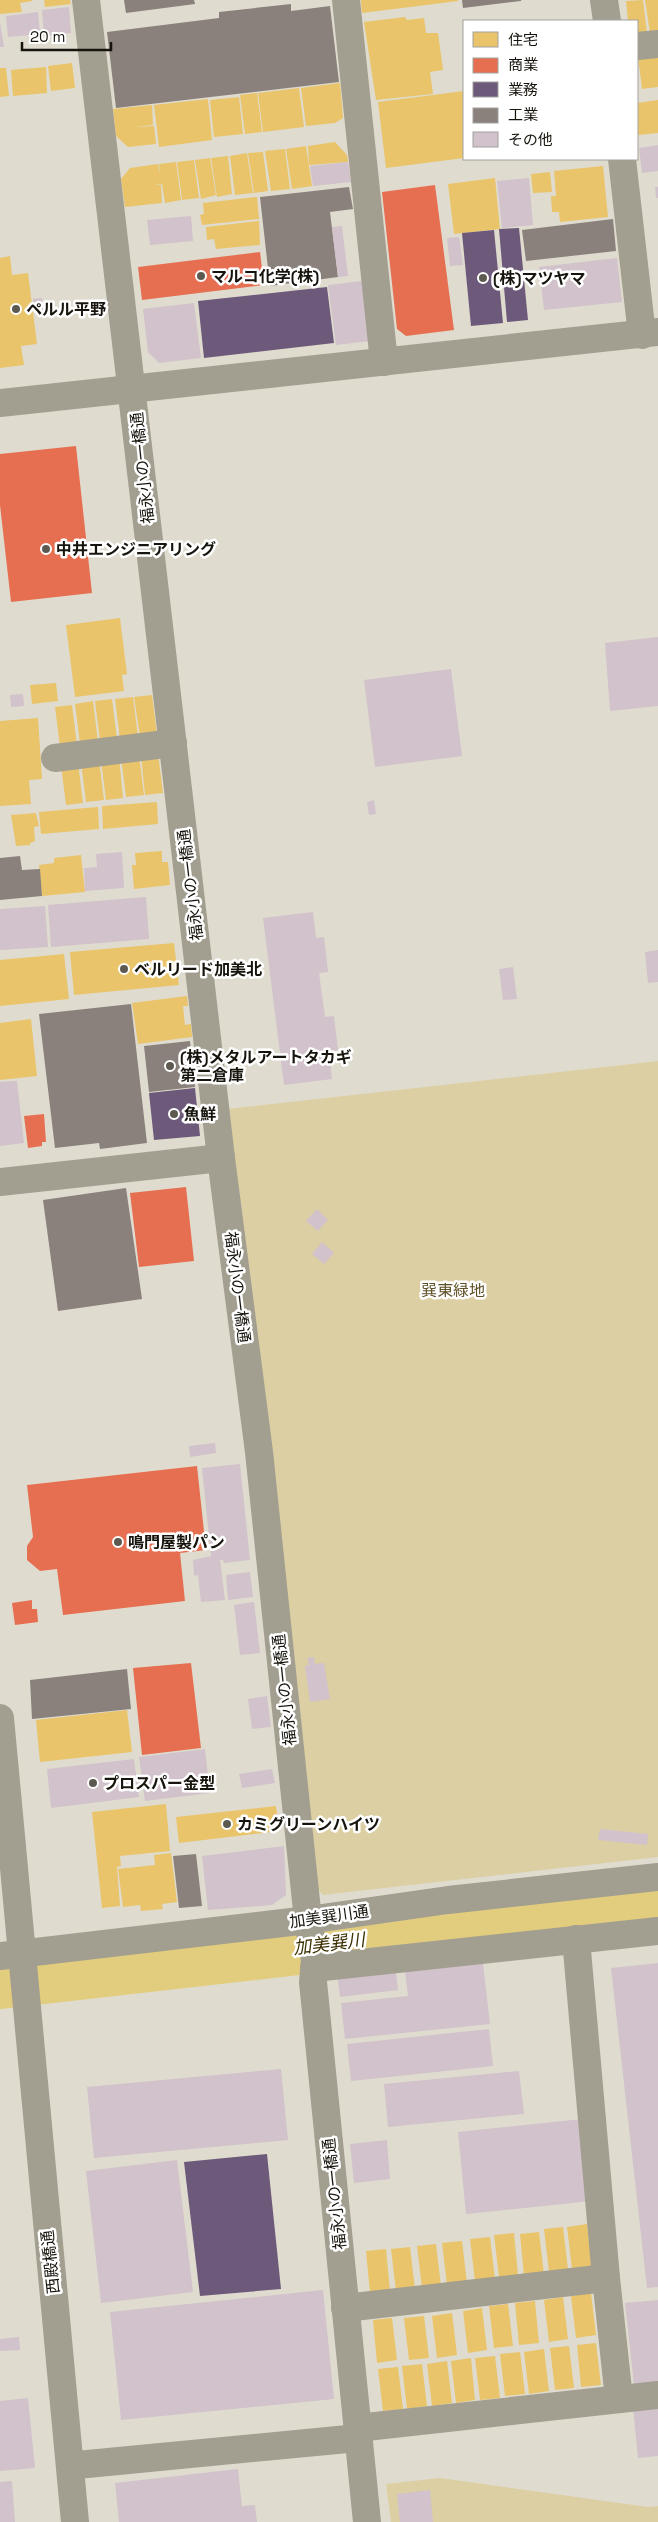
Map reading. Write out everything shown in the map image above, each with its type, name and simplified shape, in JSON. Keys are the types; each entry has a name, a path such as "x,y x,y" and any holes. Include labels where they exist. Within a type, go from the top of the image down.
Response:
{"street":[{"name":"福永小の一橋通","path":"86,0 133,389 221,1158 260,1462 314,1964 313,1982 367,2522"},
{"path":"346,0 384,362"},
{"path":"604,0 607,20"},
{"path":"638,46 658,44"},
{"path":"0,403 650,334 622,160"},
{"path":"55,758 173,743"},
{"path":"0,1182 221,1158"},
{"name":"西殿橋通","path":"0,1718 15,1959 25,2003 75,2522"},
{"name":"加美巽川通","path":"15,1959 310,1926 448,1900 658,1877"},
{"path":"314,1964 658,1931"},
{"path":"576,1939 606,2278 619,2399"},
{"path":"345,2308 606,2278"},
{"path":"71,2472 77,2465 358,2433 658,2395"}],"green space":[{"name":"巽東緑地","path":"658,1061 658,1857 323,1895 316,1887 227,1109"},
{"path":"440,2478 648,2507 658,2506 658,2522 391,2522 386,2484"}],"building: 住宅":[{"path":"0,0 32,1 20,3 22,12 0,14"},
{"path":"44,0 70,0 71,4 45,7"},
{"path":"361,0 458,0 458,1 362,13"},
{"path":"643,0 647,33 638,34 638,20 628,20 626,1"},
{"path":"645,0 658,0 658,32 650,33"},
{"path":"405,17 407,20 424,18 426,33 438,33 443,70 430,72 433,94 376,100 364,22"},
{"path":"658,54 658,87 642,89 638,56"},
{"path":"72,63 75,88 51,91 48,66"},
{"path":"46,67 47,93 13,96 11,70"},
{"path":"0,68 6,68 9,96 0,97"},
{"path":"340,83 343,118 335,123 306,126 301,88"},
{"path":"299,88 304,127 263,132 258,93"},
{"path":"463,91 463,158 386,168 378,102"},
{"path":"257,93 262,132 245,134 240,95"},
{"path":"239,97 243,134 214,137 210,100"},
{"path":"208,99 212,140 159,147 154,105"},
{"path":"658,100 658,133 638,135 638,103"},
{"path":"152,105 153,125 133,127 154,126 156,144 128,147 116,136 113,109"},
{"path":"335,142 347,155 348,162 309,165 308,146"},
{"path":"306,146 312,186 292,189 286,149"},
{"path":"285,149 290,189 271,191 265,151"},
{"path":"263,152 268,191 254,193 248,153"},
{"path":"247,153 253,193 235,195 230,156"},
{"path":"228,156 232,194 217,197 211,158"},
{"path":"210,158 216,195 201,199 195,160"},
{"path":"194,160 199,198 182,200 177,162"},
{"path":"176,162 181,200 165,203 162,184 155,185 161,185 162,203 125,207 121,179 130,168 158,164 160,174 159,164"},
{"path":"603,166 608,217 560,222 559,212 552,212 551,196 556,196 554,171"},
{"path":"550,172 552,192 533,193 531,174"},
{"path":"495,178 500,229 454,234 448,184"},
{"path":"257,197 259,219 202,225 200,215 204,214 203,203"},
{"path":"259,221 260,245 216,249 214,239 207,240 206,227"},
{"name":"ペルル平野","path":"10,256 12,275 28,273 37,344 21,346 24,365 0,368 0,258"},
{"path":"120,618 127,674 122,675 124,691 75,697 66,625"},
{"path":"56,683 58,701 32,704 30,685"},
{"path":"152,695 157,735 140,737 134,697"},
{"path":"133,697 138,737 120,739 115,699"},
{"path":"112,699 117,739 100,741 95,701"},
{"path":"93,701 98,742 80,744 75,704"},
{"path":"72,705 77,745 60,747 55,707"},
{"path":"38,718 42,779 29,780 31,804 0,806 0,721"},
{"path":"158,753 163,793 145,795 141,755"},
{"path":"139,755 144,795 126,797 121,757"},
{"path":"119,757 123,798 106,800 101,760"},
{"path":"99,759 104,800 86,802 81,762"},
{"path":"78,763 83,803 66,805 61,765"},
{"path":"157,802 158,824 103,829 102,806"},
{"path":"98,807 99,829 41,834 39,812"},
{"path":"36,813 39,826 34,827 35,841 30,843 30,845 16,846 11,815"},
{"path":"162,851 162,862 168,862 170,885 134,889 132,865 136,865 135,853"},
{"path":"81,855 85,892 42,896 39,865 54,863 54,858"},
{"name":"ベルリード加美北","path":"174,943 179,985 74,995 70,952"},
{"path":"64,954 69,999 0,1006 0,960"},
{"path":"187,996 188,1006 183,1006 185,1025 191,1024 192,1037 138,1044 132,1003"},
{"path":"31,1019 37,1076 0,1080 0,1023"},
{"path":"127,1710 132,1752 40,1762 36,1720"},
{"path":"166,1804 170,1851 120,1856 121,1866 117,1867 120,1906 102,1908 92,1812"},
{"name":"カミグリーンハイツ","path":"276,1806 279,1831 179,1843 176,1817"},
{"path":"171,1853 177,1902 162,1904 163,1909 141,1911 140,1905 123,1907 118,1869 155,1865 154,1855"},
{"path":"587,2224 592,2266 572,2269 567,2227"},
{"path":"563,2227 568,2269 549,2272 544,2229"},
{"path":"539,2232 544,2274 524,2276 520,2234"},
{"path":"514,2233 518,2275 499,2277 494,2235"},
{"path":"490,2237 495,2279 475,2281 470,2239"},
{"path":"462,2241 467,2283 447,2285 442,2243"},
{"path":"436,2244 441,2286 422,2288 417,2246"},
{"path":"410,2247 415,2289 396,2291 391,2249"},
{"path":"386,2249 390,2291 370,2293 366,2251"},
{"path":"591,2293 596,2335 576,2338 571,2296"},
{"path":"563,2297 568,2339 549,2342 544,2300"},
{"path":"535,2301 539,2343 519,2345 515,2303"},
{"path":"508,2304 513,2346 494,2348 489,2306"},
{"path":"482,2308 487,2350 468,2353 463,2311"},
{"path":"452,2313 457,2355 437,2358 432,2316"},
{"path":"424,2316 429,2358 409,2360 404,2318"},
{"path":"392,2318 397,2360 377,2363 373,2320"},
{"path":"596,2343 601,2385 581,2387 577,2345"},
{"path":"569,2346 574,2388 555,2390 550,2348"},
{"path":"544,2349 549,2391 529,2394 524,2352"},
{"path":"520,2352 525,2394 505,2396 500,2354"},
{"path":"495,2356 500,2398 480,2400 475,2358"},
{"path":"471,2358 475,2400 456,2403 451,2361"},
{"path":"447,2361 452,2403 432,2406 427,2364"},
{"path":"422,2364 427,2406 407,2409 402,2366"},
{"path":"398,2367 403,2409 383,2411 378,2369"}],"building: 商業":[{"path":"435,185 454,330 406,336 397,329 382,192"},
{"name":"マルコ化学(株)","path":"260,252 264,285 142,300 138,267"},
{"name":"中井エンジニアリング","path":"76,446 92,593 11,602 0,505 0,454"},
{"path":"44,1114 46,1142 42,1142 42,1146 28,1148 24,1116"},
{"path":"186,1187 194,1261 139,1267 130,1193"},
{"name":"鳴門屋製パン","path":"197,1466 206,1550 180,1553 185,1601 63,1615 57,1569 40,1571 27,1560 27,1546 33,1537 27,1485"},
{"path":"32,1600 32,1609 37,1609 38,1622 15,1625 12,1603"},
{"path":"191,1663 201,1748 142,1755 133,1668"}],"building: 業務":[{"path":"519,228 528,320 507,322 499,229"},
{"name":"(株)マツヤマ","path":"494,230 503,323 471,326 462,233"},
{"path":"327,287 334,343 204,358 198,301"},
{"name":"魚鮮","path":"195,1088 200,1136 154,1140 149,1093"},
{"path":"267,2154 281,2289 200,2296 184,2162"}],"building: 工業":[{"path":"124,0 194,0 195,4 126,13"},
{"path":"462,0 521,0 521,1 463,8"},
{"path":"291,4 291,11 330,6 339,82 116,108 107,32 219,18 219,12"},
{"path":"349,187 353,209 330,212 338,277 270,286 260,197"},
{"path":"613,219 616,251 526,261 522,230"},
{"path":"20,856 22,870 40,869 42,896 0,900 0,858"},
{"path":"131,1004 147,1143 100,1149 99,1143 55,1148 39,1014"},
{"name":"(株)メタルアートタカギ 第二倉庫","path":"190,1041 195,1087 149,1092 144,1046"},
{"path":"126,1188 142,1299 58,1311 43,1200"},
{"path":"127,1669 131,1709 32,1719 30,1680"},
{"path":"196,1854 202,1906 179,1908 173,1856"}],"building: その他":[{"path":"69,7 71,33 44,36 42,10"},
{"path":"38,12 40,34 8,37 6,16"},
{"path":"0,22 4,47 0,47"},
{"path":"658,145 658,171 642,173 639,148"},
{"path":"348,162 351,182 313,186 310,166"},
{"path":"529,178 533,225 502,228 497,181"},
{"path":"655,187 658,187 658,198 656,198"},
{"path":"191,216 193,241 150,245 147,220"},
{"path":"342,226 348,276 338,277 332,227"},
{"path":"459,237 463,265 450,266 447,238"},
{"path":"617,258 622,302 544,310 539,267"},
{"path":"362,281 370,341 336,345 328,285"},
{"path":"42,298 44,312 35,313 33,299"},
{"path":"194,303 201,358 159,363 148,352 143,309"},
{"path":"658,637 658,706 610,711 605,643"},
{"path":"451,669 462,756 375,767 364,680"},
{"path":"23,694 24,706 11,707 10,695"},
{"path":"374,800 376,814 369,815 367,802"},
{"path":"122,852 124,888 85,891 84,868 97,867 96,854"},
{"path":"146,897 149,939 51,947 48,905"},
{"path":"45,906 48,947 0,950 0,909"},
{"path":"313,912 316,938 324,937 328,972 319,973 325,1017 334,1016 338,1050 329,1051 332,1079 284,1085 263,918"},
{"path":"658,950 658,982 648,983 645,952"},
{"path":"513,967 517,999 503,1000 499,969"},
{"path":"17,1081 24,1143 0,1146 0,1082"},
{"path":"317,1209 328,1220 318,1231 306,1221"},
{"path":"322,1242 334,1253 324,1264 312,1254"},
{"path":"215,1443 216,1453 190,1457 189,1446"},
{"path":"240,1464 250,1560 224,1563 223,1560 220,1560 225,1600 201,1602 198,1575 194,1576 193,1560 211,1556 202,1468"},
{"path":"250,1572 253,1597 228,1600 226,1575"},
{"path":"254,1602 260,1653 240,1655 234,1605"},
{"path":"314,1657 315,1664 324,1663 330,1699 310,1702 305,1666 309,1665 307,1658"},
{"path":"267,1696 271,1727 252,1729 248,1699"},
{"path":"205,1749 210,1793 145,1801 139,1757"},
{"name":"プロスパー金型","path":"134,1759 139,1797 51,1808 47,1769"},
{"path":"272,1769 275,1783 242,1788 239,1774"},
{"path":"600,1829 648,1834 647,1845 598,1840"},
{"path":"284,1846 286,1895 272,1905 208,1910 202,1856"},
{"path":"482,1955 490,2024 345,2039 341,2003 408,1996 404,1963"},
{"path":"658,1963 658,2287 647,2288 611,1968"},
{"path":"395,1964 398,1990 340,1997 337,1971"},
{"path":"489,2029 493,2066 351,2081 347,2044"},
{"path":"281,2069 288,2140 94,2158 87,2087"},
{"path":"519,2071 524,2114 388,2127 384,2084"},
{"path":"582,2119 591,2201 466,2214 458,2132"},
{"path":"387,2140 390,2179 354,2183 350,2144"},
{"path":"177,2160 193,2292 101,2303 86,2171"},
{"path":"323,2290 334,2399 121,2420 110,2312"},
{"path":"658,2300 658,2382 634,2385 625,2303"},
{"path":"19,2337 20,2350 0,2351 0,2339"},
{"path":"28,2398 35,2468 0,2471 0,2401"},
{"path":"658,2406 658,2456 638,2458 633,2408"},
{"path":"238,2469 242,2506 255,2505 257,2522 119,2522 115,2483"},
{"path":"12,2481 15,2522 0,2522 0,2482"},
{"path":"430,2490 433,2522 400,2522 397,2494"}],"waterway":[{"name":"加美巽川","path":"0,1982 658,1907"}],"place":[{"name":"マルコ化学(株)","path":"201,276"},
{"name":"(株)マツヤマ","path":"483,278"},
{"name":"ペルル平野","path":"16,309"},
{"name":"中井エンジニアリング","path":"46,549"},
{"name":"ベルリード加美北","path":"124,969"},
{"name":"(株)メタルアートタカギ 第二倉庫","path":"170,1066"},
{"name":"魚鮮","path":"174,1114"},
{"name":"鳴門屋製パン","path":"118,1542"},
{"name":"プロスパー金型","path":"93,1783"},
{"name":"カミグリーンハイツ","path":"227,1824"}]}
